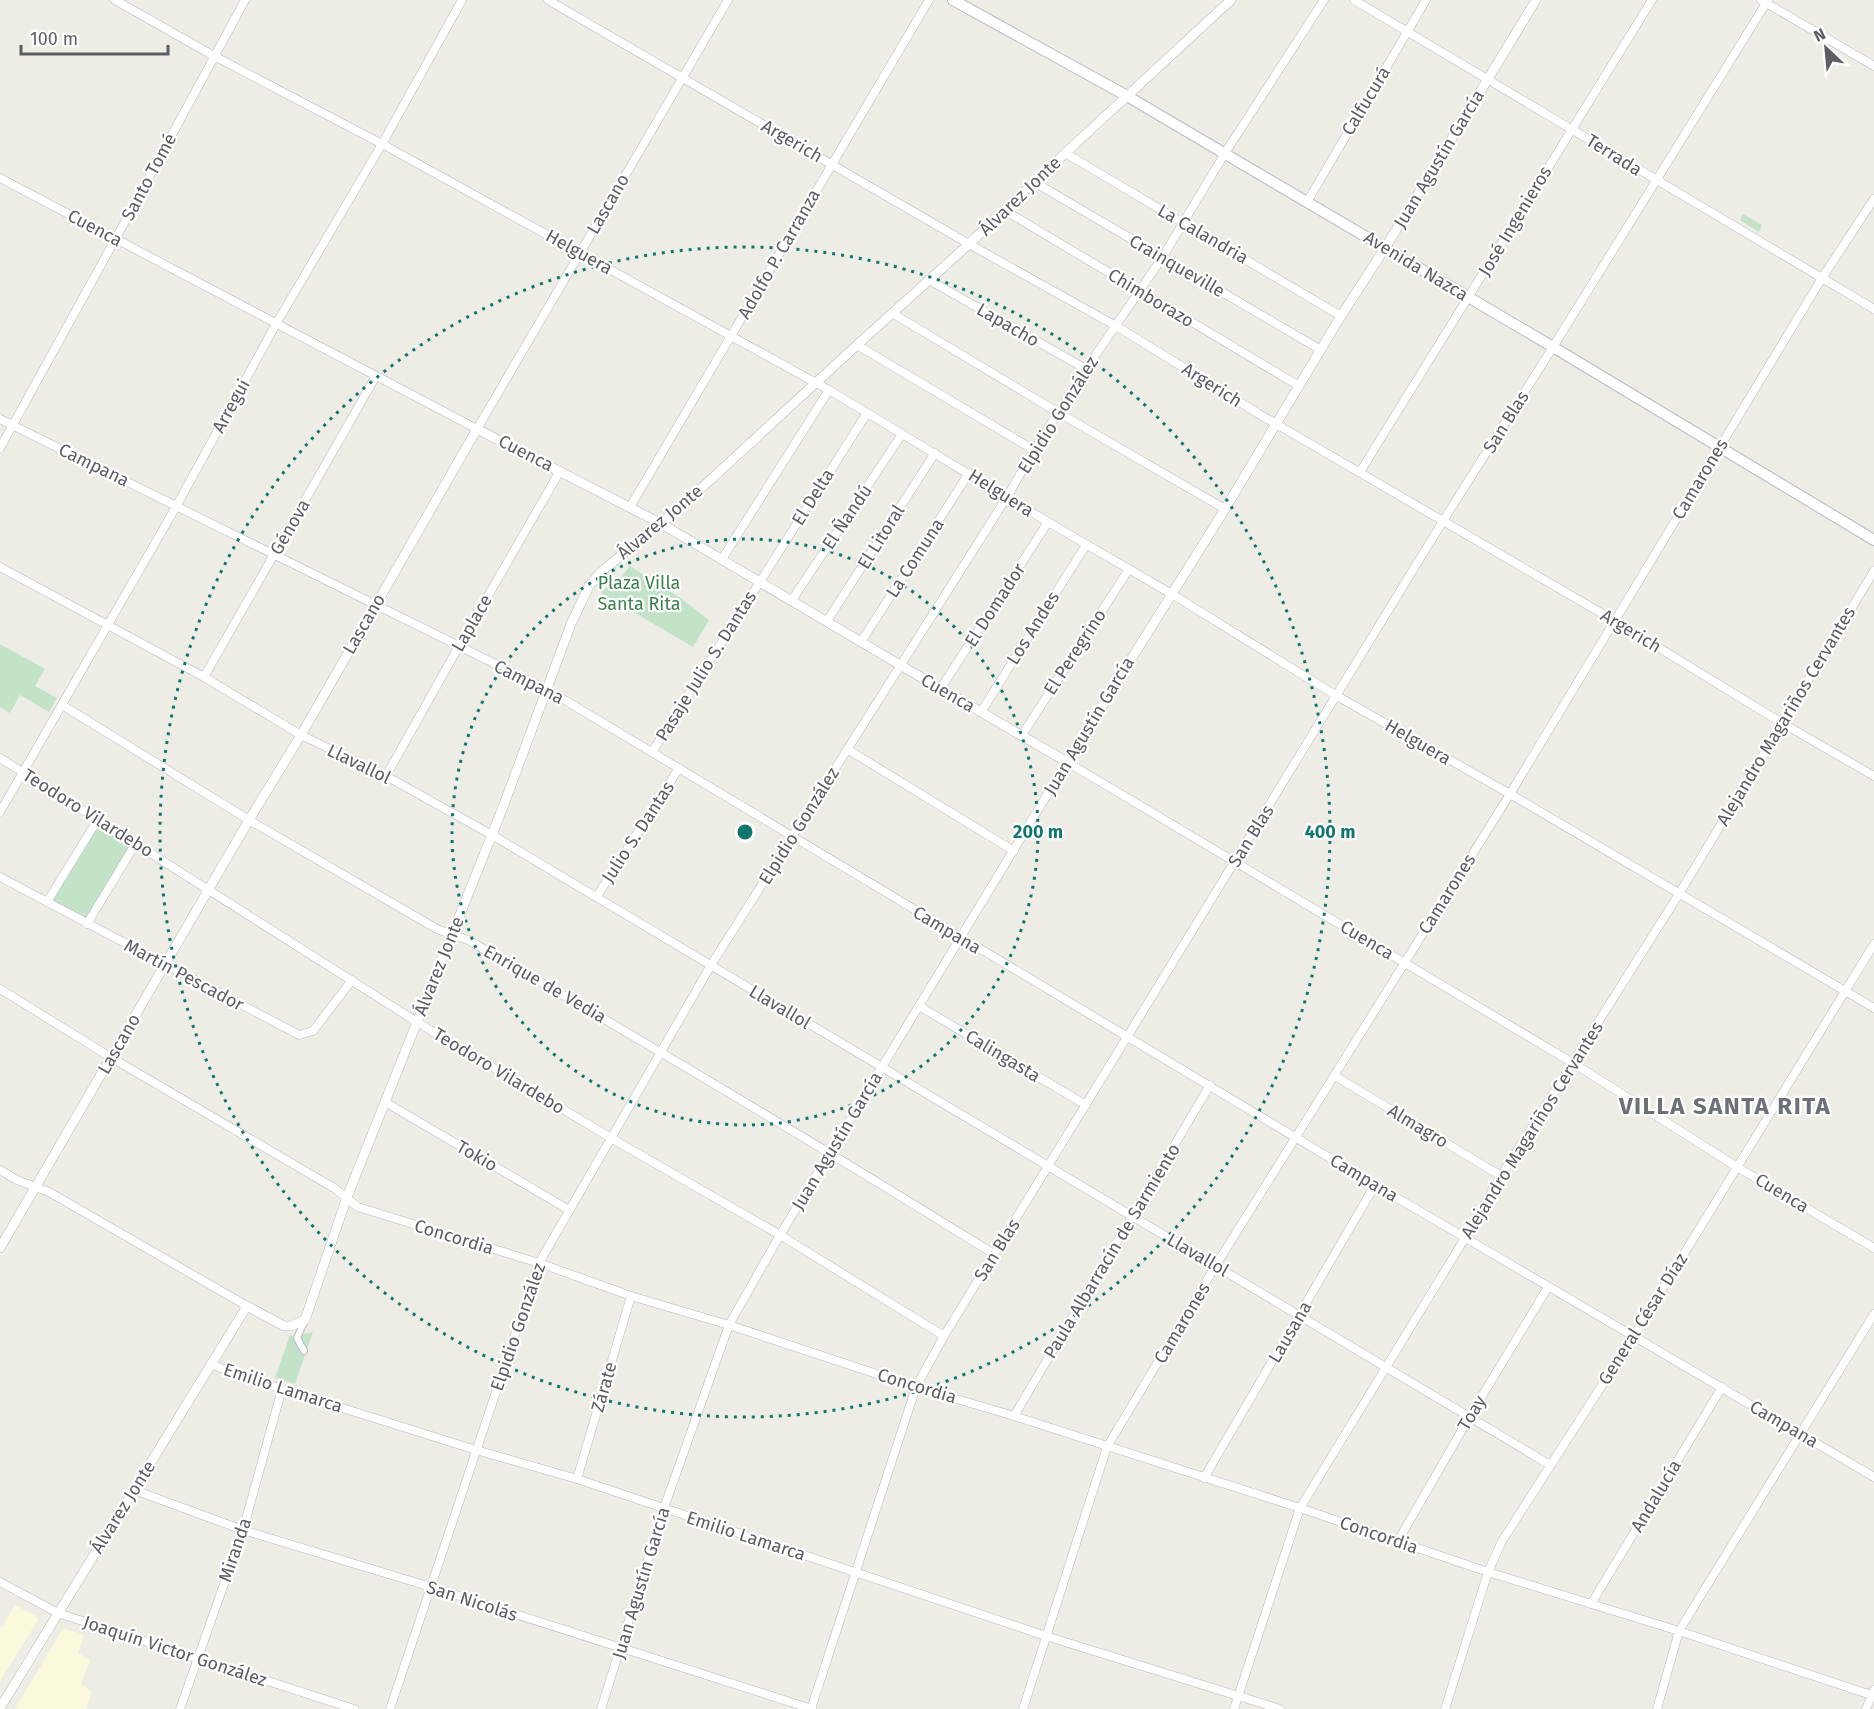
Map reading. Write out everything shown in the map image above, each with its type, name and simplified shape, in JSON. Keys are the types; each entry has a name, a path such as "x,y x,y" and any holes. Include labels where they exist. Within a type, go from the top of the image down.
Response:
{"main road":[{"name":"Avenida Nazca","path":"953,0 1225,153 1874,540"}],"street":[{"name":"Helguera","path":"115,0 830,390 1086,545 1170,593 1337,696 1510,794 1874,1008"},
{"name":"Santo Tomé","path":"0,448 245,0"},
{"name":"Arregui","path":"0,812 177,505 276,324 382,144 462,0"},
{"name":"Argerich","path":"548,0 969,244 1116,326 1275,423 1615,621 1874,776"},
{"name":"Lascano","path":"0,1248 728,0"},
{"name":"Adolfo P. Carranza","path":"630,507 929,0"},
{"name":"Álvarez Jonte","path":"305,1320 347,1197 492,835 571,624 589,586 605,568 682,506 815,382 969,244 1231,0"},
{"name":"Elpidio González","path":"390,1709 539,1263 711,965 1007,497 1034,450 1162,258 1225,153 1324,0"},
{"name":"Terrada","path":"1354,0 1874,309"},
{"name":"Calfucurá","path":"1307,202 1426,0"},
{"name":"Juan Agustín García","path":"601,1709 664,1509 729,1325 780,1235 1066,762 1536,0"},
{"name":"José Ingenieros","path":"1360,472 1652,0"},
{"path":"1765,1 1874,66"},
{"name":"San Blas","path":"811,1709 916,1387 944,1336 1443,521 1553,347 1765,1"},
{"name":"La Calandria","path":"1065,153 1341,316"},
{"name":"Cuenca","path":"0,178 660,523 1404,962 1573,1063 1737,1167 1874,1248"},
{"name":"Crainqueville","path":"1034,182 1321,350"},
{"name":"Camarones","path":"1023,1709 1107,1447 1216,1265 1510,794 1822,278 1874,199"},
{"name":"Chimborazo","path":"1004,210 1299,386"},
{"name":"Lapacho","path":"929,280 1086,369"},
{"path":"892,313 1224,509"},
{"path":"857,345 1034,450"},
{"name":"Génova","path":"204,677 376,376"},
{"path":"722,559 830,390"},
{"name":"El Delta","path":"760,581 867,413"},
{"name":"Campana","path":"0,419 548,690 1375,1185 1874,1477"},
{"name":"El Ñandú","path":"792,600 902,434"},
{"name":"El Litoral","path":"827,621 934,453"},
{"name":"Laplace","path":"386,776 560,471"},
{"name":"La Comuna","path":"861,642 969,473"},
{"name":"El Domador","path":"941,688 1048,522"},
{"name":"Los Andes","path":"981,712 1086,545"},
{"name":"Llavallol","path":"0,567 204,677 301,735 386,776 492,835 1550,1465"},
{"name":"El Peregrino","path":"1022,735 1129,569"},
{"name":"Alejandro Magariños Cervantes","path":"1234,1709 1300,1508 1501,1176 1679,894 1874,571"},
{"name":"Pasaje Julio S. Dantas","path":"652,752 760,581"},
{"name":"Enrique de Vedia","path":"62,705 249,820 437,929 468,940 661,1052 830,1152 994,1254"},
{"path":"847,749 1014,851"},
{"name":"Teodoro Vilardebo","path":"0,758 417,1022 611,1138 780,1235 944,1336"},
{"name":"Julio S. Dantas","path":"597,896 679,768"},
{"path":"47,902 98,819"},
{"path":"87,924 136,843"},
{"name":"Martín Pescador","path":"0,877 299,1035 313,1031 352,980"},
{"name":"General César Díaz","path":"1445,1709 1496,1551 1632,1337 1874,944"},
{"name":"Concordia","path":"0,989 112,1058 334,1188 358,1207 539,1263 631,1296 1014,1416 1300,1508 1488,1572 1873,1694"},
{"name":"Calingasta","path":"919,1006 1086,1105"},
{"name":"Almagro","path":"1335,1076 1501,1176"},
{"name":"Paula Albarracín de Sarmiento","path":"1014,1416 1210,1085"},
{"name":"Tokio","path":"385,1102 569,1210"},
{"path":"0,1170 16,1180 49,1192 284,1326 291,1326 305,1320"},
{"name":"Lausana","path":"1204,1478 1375,1185"},
{"name":"Toay","path":"1398,1541 1548,1287"},
{"name":"Zárate","path":"577,1479 631,1296"},
{"name":"Álvarez Jonte","path":"0,1708 247,1306"},
{"path":"1657,1709 1679,1631 1874,1314"},
{"path":"304,1351 297,1338 305,1320"},
{"name":"Emilio Lamarca","path":"212,1365 476,1450 577,1479 1046,1636 1280,1709"},
{"name":"Andalucía","path":"1591,1604 1722,1387"},
{"name":"Miranda","path":"180,1709 243,1530 282,1389"},
{"name":"San Nicolás","path":"134,1490 243,1530 431,1587 811,1709"},
{"name":"Joaquín Victor González","path":"0,1582 58,1613 354,1709"},
{"path":"1866,1709 1873,1694"}],"shaded area":[{"path":"15,1605 34,1615 38,1620 0,1681 0,1627 2,1628"},
{"path":"62,1630 84,1635 78,1653 90,1660 81,1684 92,1691 86,1709 15,1709"}],"green space":[{"path":"1743,214 1762,225 1759,232 1740,220"},
{"name":"Plaza Villa Santa Rita","path":"630,566 682,599 709,620 693,647 601,593 620,579"},
{"path":"0,644 45,669 35,686 57,698 49,712 20,695 10,713 0,707"},
{"path":"98,819 136,843 87,924 47,902"},
{"path":"313,1332 295,1384 275,1378 290,1335"}],"district":[{"name":"VILLA SANTA RITA","path":"1725,1106"}]}
